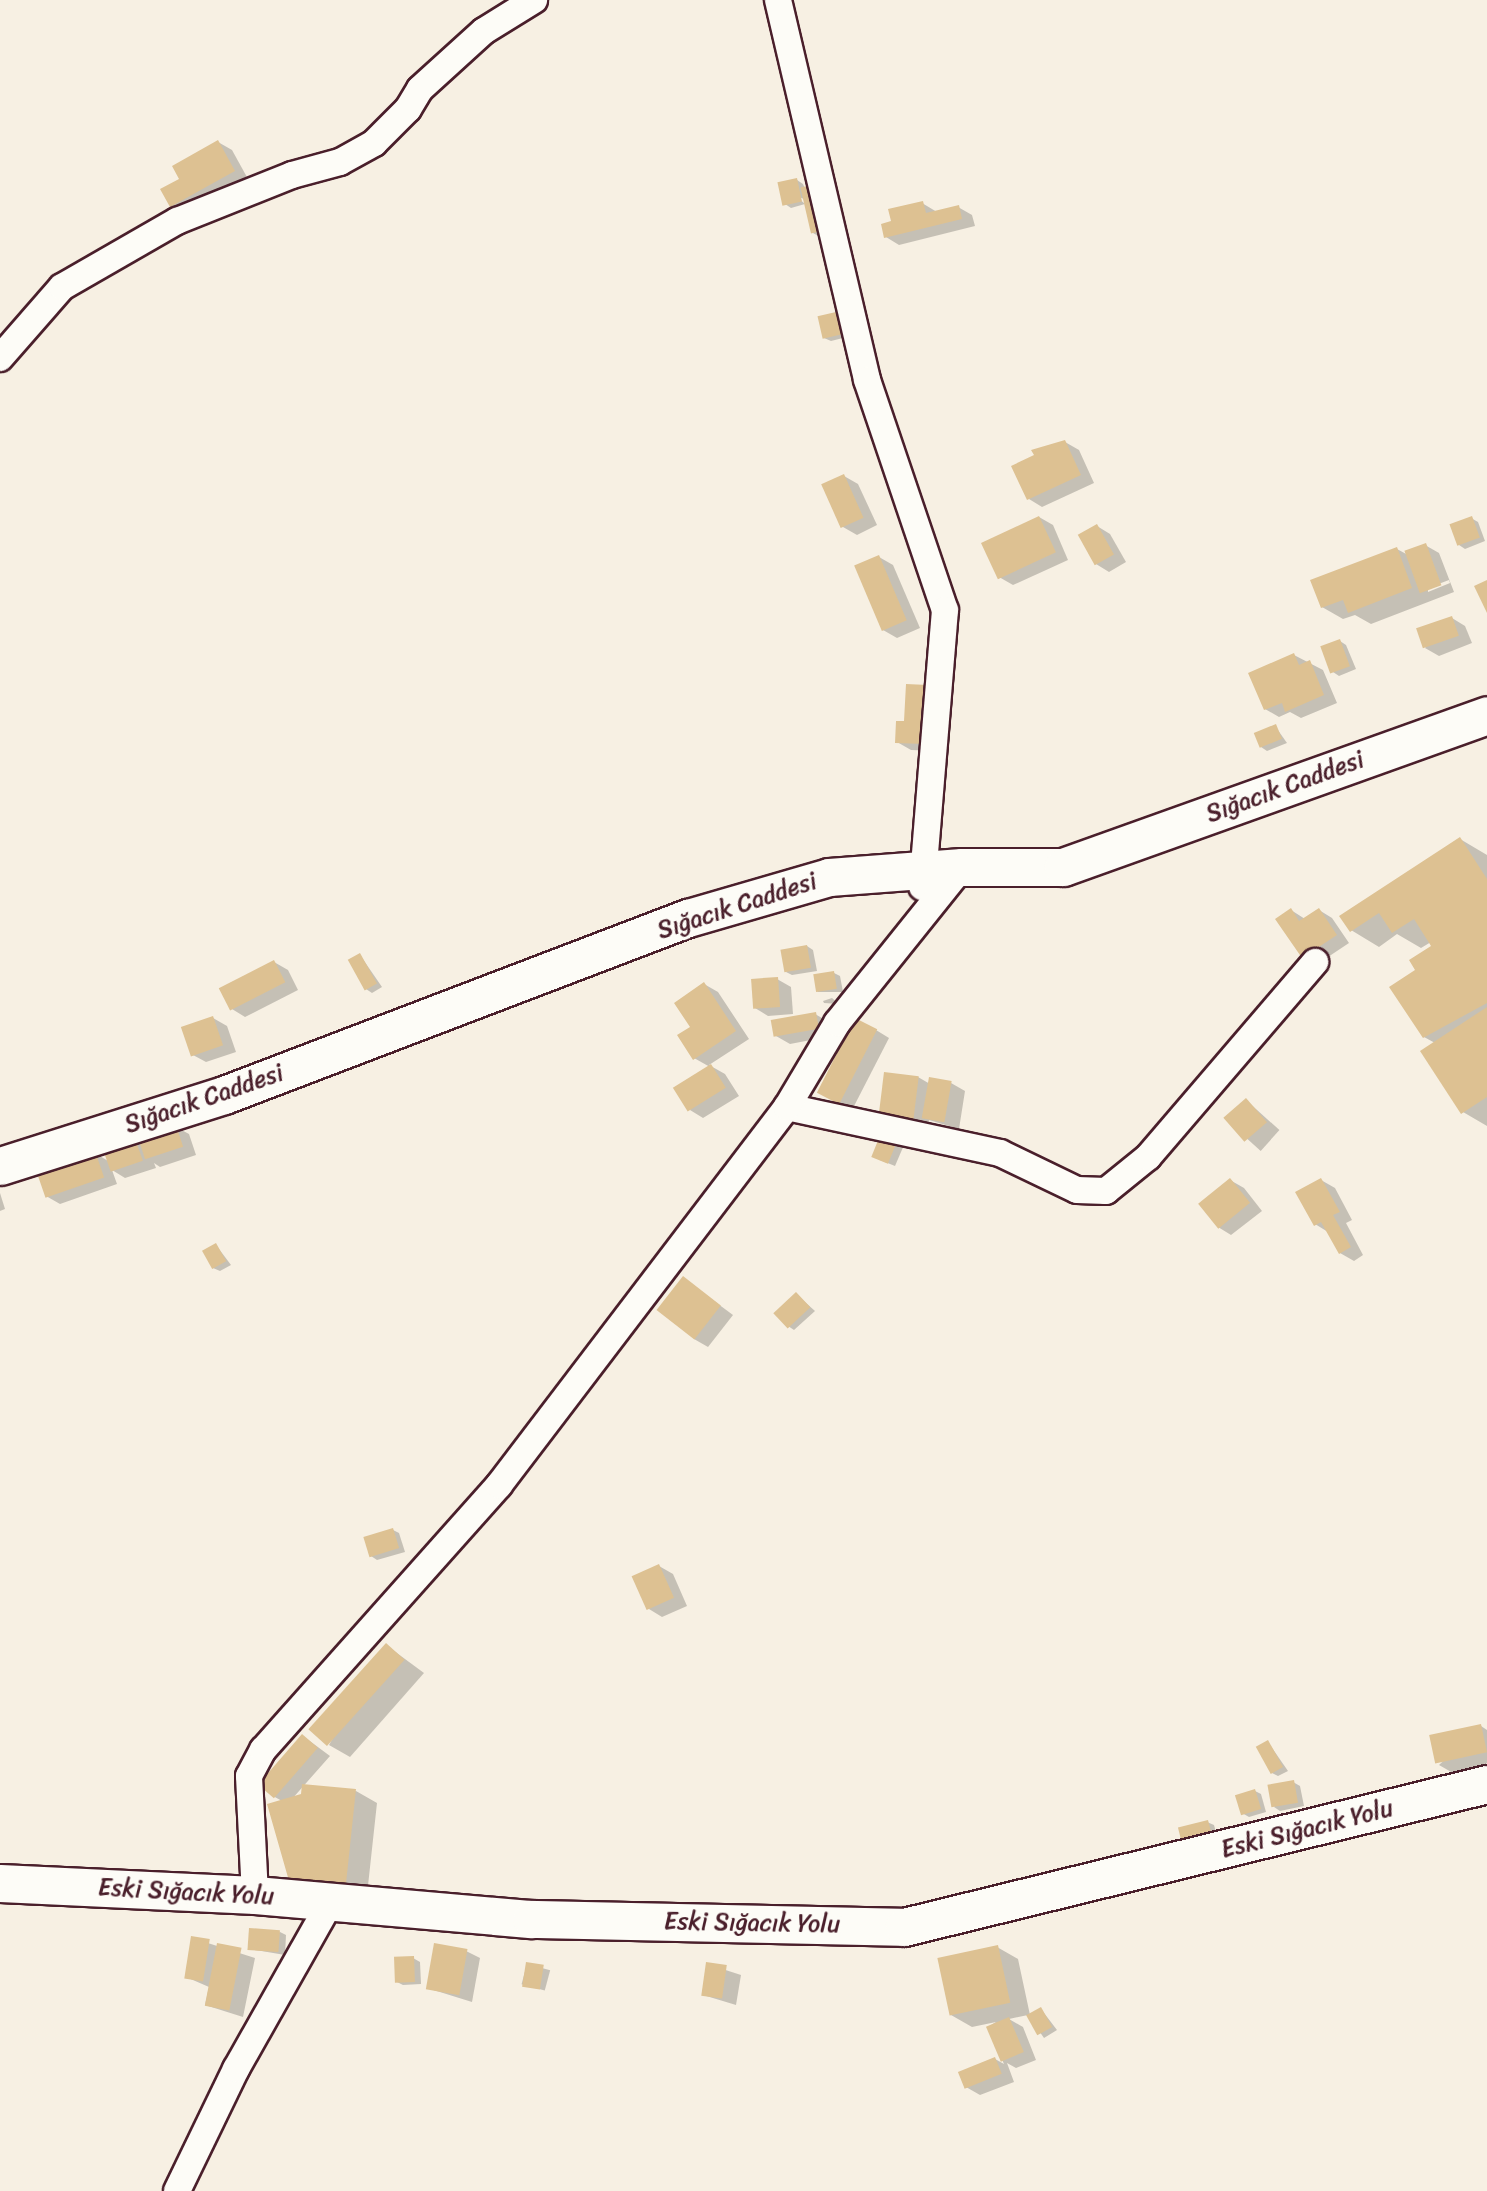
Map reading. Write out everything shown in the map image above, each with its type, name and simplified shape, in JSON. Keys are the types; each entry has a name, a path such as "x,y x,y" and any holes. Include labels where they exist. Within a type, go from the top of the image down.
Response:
{"street":[{"path":"0,358 62,287 177,221 292,175 340,162 374,143 408,109 420,89 484,31 534,0"},
{"path":"255,1895 249,1776 263,1750 499,1485 788,1107 837,1023 910,932 944,868 944,610 867,380 778,0"},
{"name":"Sığacık Caddesi","path":"0,1166 224,1095 452,1012 688,918 829,877 944,868 1063,867 1487,715"},
{"path":"788,1107 1000,1153 1077,1190 1106,1191 1148,1157 1315,962"},
{"name":"Eski Sığacık Yolu","path":"0,1883 255,1895 532,1919 904,1927 1487,1784"},
{"path":"177,2191 236,2069 331,1901"}],"building":[{"path":"218,140 235,171 170,207 160,189 179,179 172,166"},
{"path":"797,178 802,201 782,206 777,182"},
{"path":"816,184 827,230 811,233 800,188"},
{"path":"923,201 926,213 959,205 962,219 884,238 881,224 891,221 888,209"},
{"path":"836,312 841,334 823,339 817,316"},
{"path":"1065,440 1081,475 1027,500 1011,466 1034,455 1031,450"},
{"path":"844,474 864,518 841,528 821,484"},
{"path":"1039,516 1056,552 998,579 981,543"},
{"path":"1472,516 1480,538 1457,546 1449,524"},
{"path":"1097,524 1114,555 1095,565 1078,535"},
{"path":"1426,543 1441,585 1420,593 1404,551"},
{"path":"1397,547 1412,588 1348,613 1343,600 1321,608 1310,580"},
{"path":"879,555 907,620 882,631 854,566"},
{"path":"1487,580 1487,613 1474,586"},
{"path":"1452,616 1459,636 1423,648 1416,628"},
{"path":"1340,639 1350,666 1330,673 1320,646"},
{"path":"1294,653 1299,665 1310,660 1324,695 1285,712 1282,703 1264,710 1248,673"},
{"path":"906,684 928,685 925,744 895,743 896,721 904,721"},
{"path":"1276,724 1282,739 1260,748 1254,733"},
{"path":"1460,837 1487,879 1487,1003 1423,1038 1389,987 1415,970 1409,960 1431,946 1414,919 1392,933 1379,913 1350,932 1339,916"},
{"path":"1291,908 1299,921 1319,908 1337,935 1302,958 1275,919"},
{"path":"807,945 811,968 784,972 780,950"},
{"path":"360,953 377,984 365,990 348,960"},
{"path":"274,960 285,982 230,1010 219,988"},
{"path":"834,971 837,989 816,992 813,974"},
{"path":"778,977 780,1007 753,1009 751,979"},
{"path":"704,982 736,1031 693,1060 677,1035 690,1027 674,1003"},
{"path":"1487,1007 1487,1097 1461,1114 1420,1051"},
{"path":"816,1012 819,1029 774,1037 771,1020"},
{"path":"213,1016 223,1045 191,1056 181,1027"},
{"path":"855,1018 877,1029 839,1104 817,1093"},
{"path":"711,1064 726,1088 688,1112 673,1088"},
{"path":"884,1072 919,1076 913,1120 879,1116"},
{"path":"929,1077 952,1081 944,1122 922,1118"},
{"path":"1246,1098 1267,1122 1244,1142 1223,1118"},
{"path":"176,1125 183,1147 145,1159 138,1137"},
{"path":"881,1133 898,1140 888,1164 871,1157"},
{"path":"135,1138 143,1161 111,1172 103,1149"},
{"path":"95,1151 104,1177 45,1198 36,1171"},
{"path":"1230,1178 1250,1203 1218,1229 1198,1204"},
{"path":"1321,1178 1340,1212 1333,1215 1351,1247 1339,1254 1321,1222 1314,1226 1295,1192"},
{"path":"216,1243 226,1261 212,1269 202,1251"},
{"path":"683,1276 721,1306 694,1339 657,1310"},
{"path":"796,1292 810,1307 788,1329 773,1313"},
{"path":"393,1528 399,1548 369,1557 363,1537"},
{"path":"659,1564 674,1598 647,1610 632,1576"},
{"path":"386,1643 405,1660 327,1746 308,1729"},
{"path":"1481,1724 1487,1752 1435,1763 1429,1735"},
{"path":"302,1734 318,1748 274,1798 258,1785"},
{"path":"1268,1740 1283,1767 1271,1774 1256,1747"},
{"path":"1294,1780 1298,1803 1271,1807 1267,1785"},
{"path":"302,1784 356,1789 345,1893 291,1888 267,1804 301,1794"},
{"path":"1255,1789 1261,1809 1241,1815 1235,1795"},
{"path":"1208,1820 1212,1836 1182,1843 1178,1827"},
{"path":"249,1928 280,1930 278,1952 247,1950"},
{"path":"191,1936 210,1939 203,1981 184,1978"},
{"path":"217,1943 242,1948 229,2011 205,2006"},
{"path":"434,1943 467,1949 459,1995 426,1989"},
{"path":"998,1945 1010,2003 950,2016 937,1958"},
{"path":"414,1956 415,1982 395,1983 394,1957"},
{"path":"526,1962 544,1965 540,1990 522,1987"},
{"path":"706,1962 727,1965 722,1999 701,1996"},
{"path":"1041,2007 1052,2027 1037,2035 1026,2015"},
{"path":"1009,2017 1024,2052 1001,2062 986,2027"},
{"path":"995,2057 1002,2074 965,2089 958,2072"}]}
